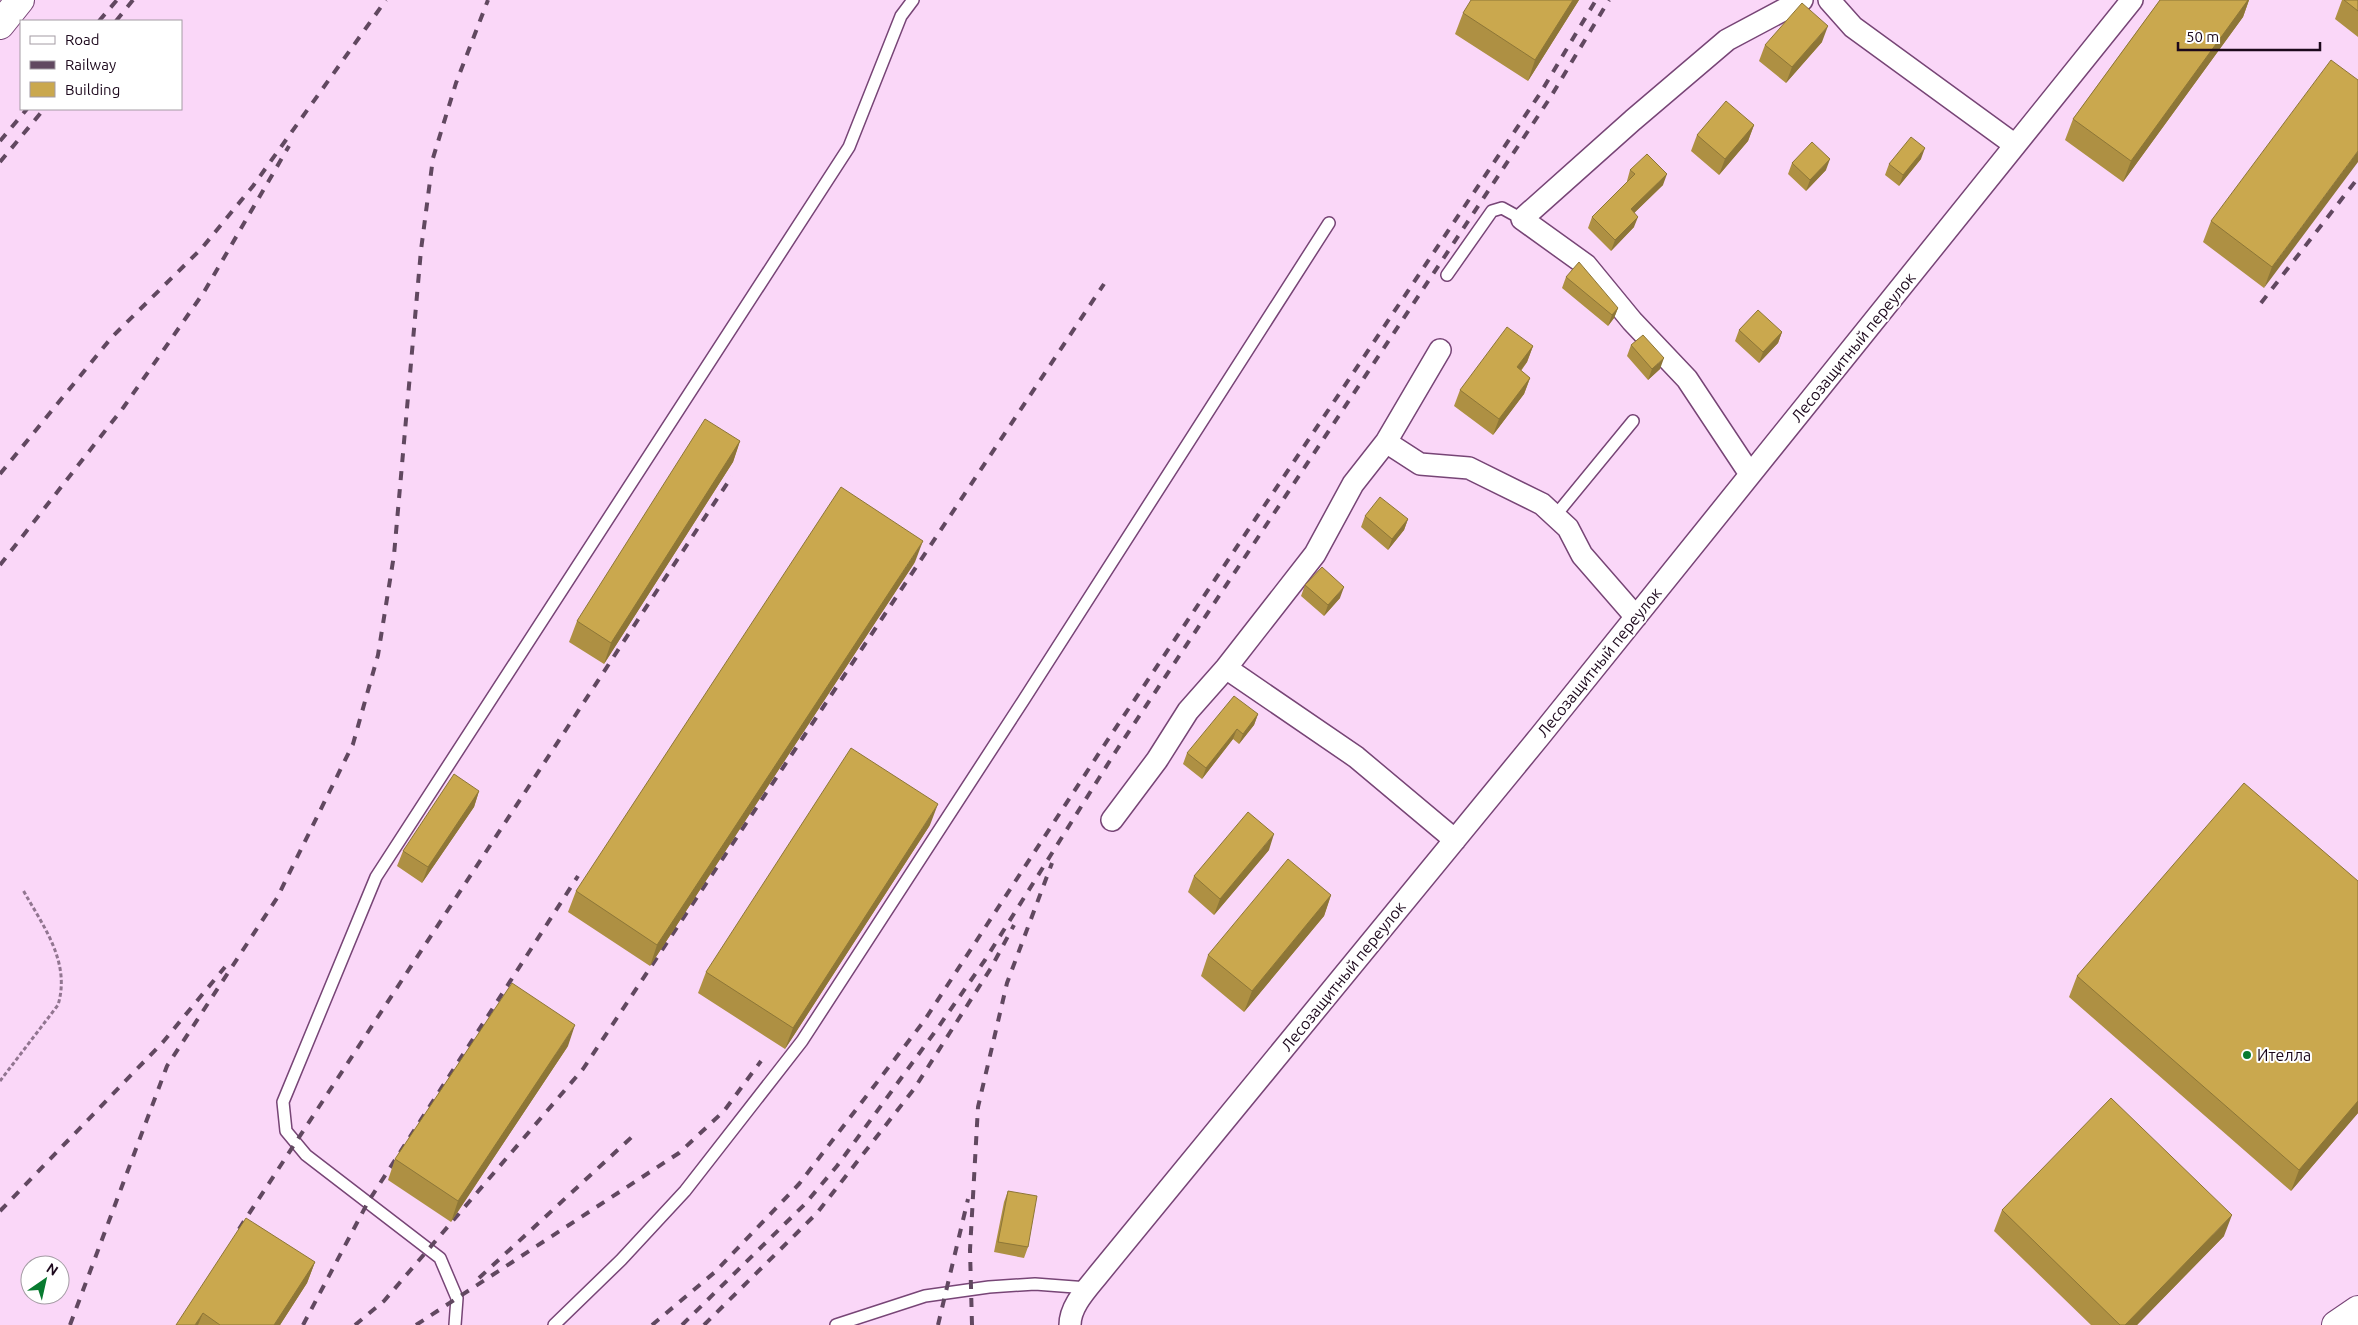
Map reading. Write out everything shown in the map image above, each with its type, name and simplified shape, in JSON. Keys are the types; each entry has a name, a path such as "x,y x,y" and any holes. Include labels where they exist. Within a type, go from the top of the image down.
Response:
{"street":[{"path":"0,25 20,0"},
{"path":"1750,474 1687,379 1632,321 1586,265 1522,219 1726,40 1802,0"},
{"path":"1829,0 1853,27 2015,145"},
{"name":"Лесозащитный переулок","path":"1070,1325 1070,1317 1088,1288 1636,617 2132,0"},
{"path":"1112,820 1157,760 1188,711 1226,668 1316,554 1353,484 1386,442 1440,350"},
{"path":"1386,442 1420,464 1469,468 1542,504 1568,528 1582,555 1636,617"},
{"path":"1226,668 1356,757 1455,840"},
{"path":"2336,1325 2358,1310"}],"lane":[{"path":"455,1325 457,1298 440,1258 306,1155 286,1131 283,1102 376,877 849,147 901,16 913,0"},
{"path":"1447,275 1492,211 1502,208 1522,219"},
{"path":"554,1325 621,1260 685,1190 802,1041 1033,686 1329,223"},
{"path":"1555,516 1633,421"},
{"path":"836,1325 925,1296 989,1287 1035,1284 1088,1288"}],"path":[{"path":"0,1081 58,1005 62,990 62,972 51,940 23,890"}],"building":[{"path":"1471,0 1573,0 1535,60 1463,13"},
{"path":"2160,0 2248,0 2131,161 2073,119"},
{"path":"2344,0 2358,0 2358,11"},
{"path":"1802,3 1828,26 1792,67 1765,45"},
{"path":"2331,60 2358,80 2358,151 2272,267 2211,221"},
{"path":"1726,101 1754,125 1725,159 1697,135"},
{"path":"1911,137 1925,148 1903,175 1889,164"},
{"path":"1812,142 1830,159 1810,180 1792,163"},
{"path":"1647,154 1667,174 1631,209 1638,217 1615,240 1592,217 1635,174 1630,170"},
{"path":"1579,262 1618,308 1612,315 1566,277"},
{"path":"1758,310 1782,332 1763,352 1739,330"},
{"path":"1507,327 1533,346 1517,367 1530,378 1499,419 1460,390"},
{"path":"1643,335 1664,358 1652,369 1631,345"},
{"path":"705,419 740,441 611,643 577,621"},
{"path":"841,487 923,541 657,945 576,891"},
{"path":"1380,497 1408,519 1392,539 1365,516"},
{"path":"1322,567 1344,587 1328,605 1305,585"},
{"path":"1234,696 1258,714 1243,734 1237,729 1206,768 1187,753"},
{"path":"851,748 938,804 793,1028 706,972"},
{"path":"454,774 479,791 428,867 403,851"},
{"name":"Ителла","path":"2244,783 2358,881 2358,1101 2299,1170 2077,976"},
{"path":"1248,812 1274,834 1220,899 1194,876"},
{"path":"1288,859 1331,895 1252,991 1208,955"},
{"path":"512,983 575,1025 458,1201 395,1159"},
{"path":"2111,1098 2232,1215 2125,1325 2120,1325 2002,1210"},
{"path":"1008,1191 1037,1196 1028,1247 998,1242"},
{"path":"246,1218 315,1262 274,1325 220,1325 203,1313 195,1325 176,1325"}],"railway":[{"path":"100,20 117,0"},
{"path":"117,20 133,0"},
{"path":"0,474 112,337 202,248 253,186 386,0"},
{"path":"70,1325 167,1066 277,898 353,744 378,655 394,555 421,250 433,158 456,83 488,0"},
{"path":"652,1325 715,1272 799,1184 924,1021 1105,744 1541,92 1596,0"},
{"path":"682,1325 805,1204 837,1166 937,1029 985,960 1116,751 1550,98 1609,0"},
{"path":"0,141 26,110"},
{"path":"0,162 43,110"},
{"path":"0,565 123,408 204,292 289,146"},
{"path":"2261,303 2358,178"},
{"path":"355,1325 384,1301 583,1069 1104,284"},
{"path":"239,1229 732,476"},
{"path":"972,1325 970,1250 978,1107 1007,983 1052,863"},
{"path":"303,1325 368,1202 578,876"},
{"path":"704,1325 817,1213 914,1089 991,968 1014,925"},
{"path":"0,1211 163,1042 225,967"},
{"path":"416,1325 679,1153 724,1111 761,1061"},
{"path":"479,1278 635,1134"},
{"path":"938,1325 968,1199"}],"place":[{"name":"Ителла","path":"2247,1055"}]}
